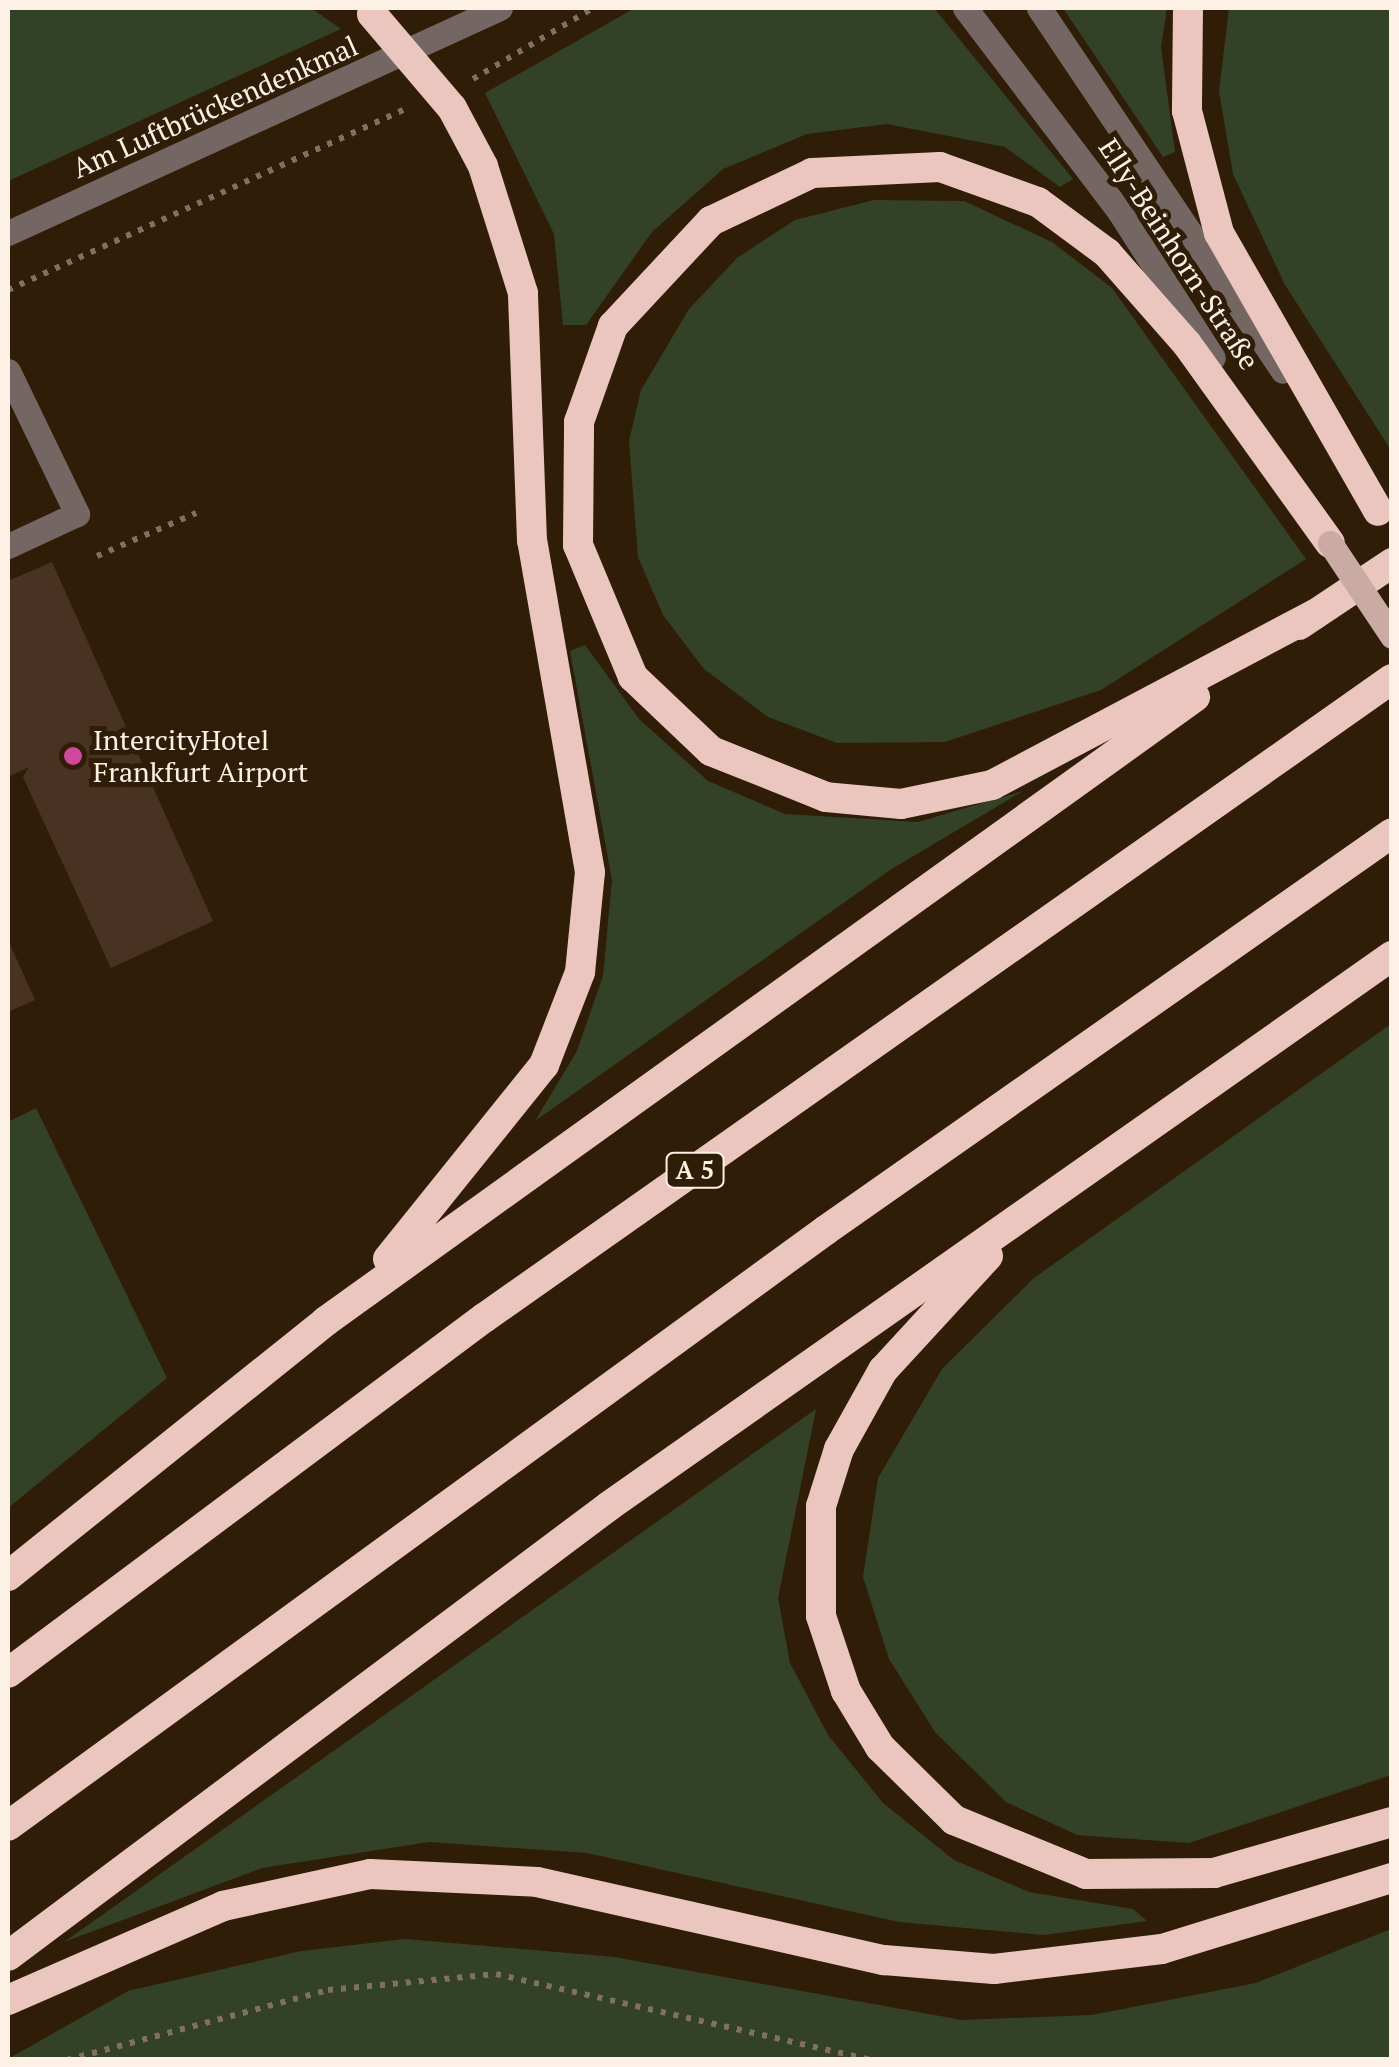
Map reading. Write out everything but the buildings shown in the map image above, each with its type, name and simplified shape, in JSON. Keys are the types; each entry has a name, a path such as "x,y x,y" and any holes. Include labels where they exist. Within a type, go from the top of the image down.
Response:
{"highway":[{"path":"1188,8 1187,111 1219,233 1378,512"},
{"path":"326,1321 401,1246 532,1088 567,1018 585,942 586,816 546,643 530,522 523,293 490,183 452,98 368,11"},
{"path":"1315,614 992,785 901,804 803,791 749,773 691,736 618,651 578,545 582,409 613,326 711,221 812,173 940,166 1038,202 1107,253 1187,344 1330,543"},
{"path":"8,1576 326,1321 1392,562"},
{"name":"A 5","path":"8,1673 484,1318 1392,679"},
{"path":"8,1826 810,1241 1392,833"},
{"path":"8,1956 609,1506 1392,956"},
{"path":"1066,1183 908,1334 839,1449 816,1566 820,1616 846,1691 902,1774 954,1820 1086,1874 1214,1873 1392,1822"},
{"path":"8,2000 223,1906 370,1874 537,1882 884,1960 994,1969 1162,1949 1392,1878"}],"main road":[{"path":"1330,543 1392,636"}],"street":[{"name":"Am Luftbrückendenkmal","path":"8,233 500,8"},
{"name":"Elly-Beinhorn-Straße","path":"965,8 1119,211 1330,543"},
{"name":"Elly-Beinhorn-Straße","path":"1039,8 1378,512"},
{"path":"8,371 77,514 8,546"}],"path":[{"path":"452,98 592,8"},
{"path":"8,290 417,104"},
{"path":"97,556 196,512"},
{"path":"67,2060 328,1990 496,1974 873,2060"}],"green space":[{"path":"8,8 311,8 341,29 8,181"},
{"path":"635,8 934,8 1073,179 1060,187 1005,147 887,124 807,134 723,169 652,232 586,325 563,325 554,234 485,93"},
{"path":"1063,8 1167,8 1161,47 1175,152 1163,157"},
{"path":"1229,8 1391,8 1391,450 1285,285 1233,174 1219,91"},
{"path":"874,200 964,201 1052,242 1112,288 1306,559 1101,690 945,742 837,743 768,717 704,669 663,615 638,557 629,441 641,390 689,309 737,258 795,220"},
{"path":"585,645 639,719 708,781 785,814 918,822 1023,791 890,870 535,1121 577,1051 603,976 612,880 570,651"},
{"path":"1391,1024 1391,1775 1189,1843 1077,1835 1006,1802 935,1732 889,1659 863,1577 878,1478 942,1369 1034,1278"},
{"path":"36,1108 167,1378 8,1508 8,1122"},
{"path":"816,1409 778,1598 790,1663 828,1735 883,1803 954,1860 1029,1892 1133,1909 1147,1921 1044,1935 899,1922 587,1853 429,1842 262,1868 64,1942"},
{"path":"1391,1929 1391,2059 8,2059 128,1991 301,1951 405,1939 614,1957 962,2020 1092,2015 1256,1983"}],"place":[{"name":"IntercityHotel Frankfurt Airport","path":"73,756"}]}
